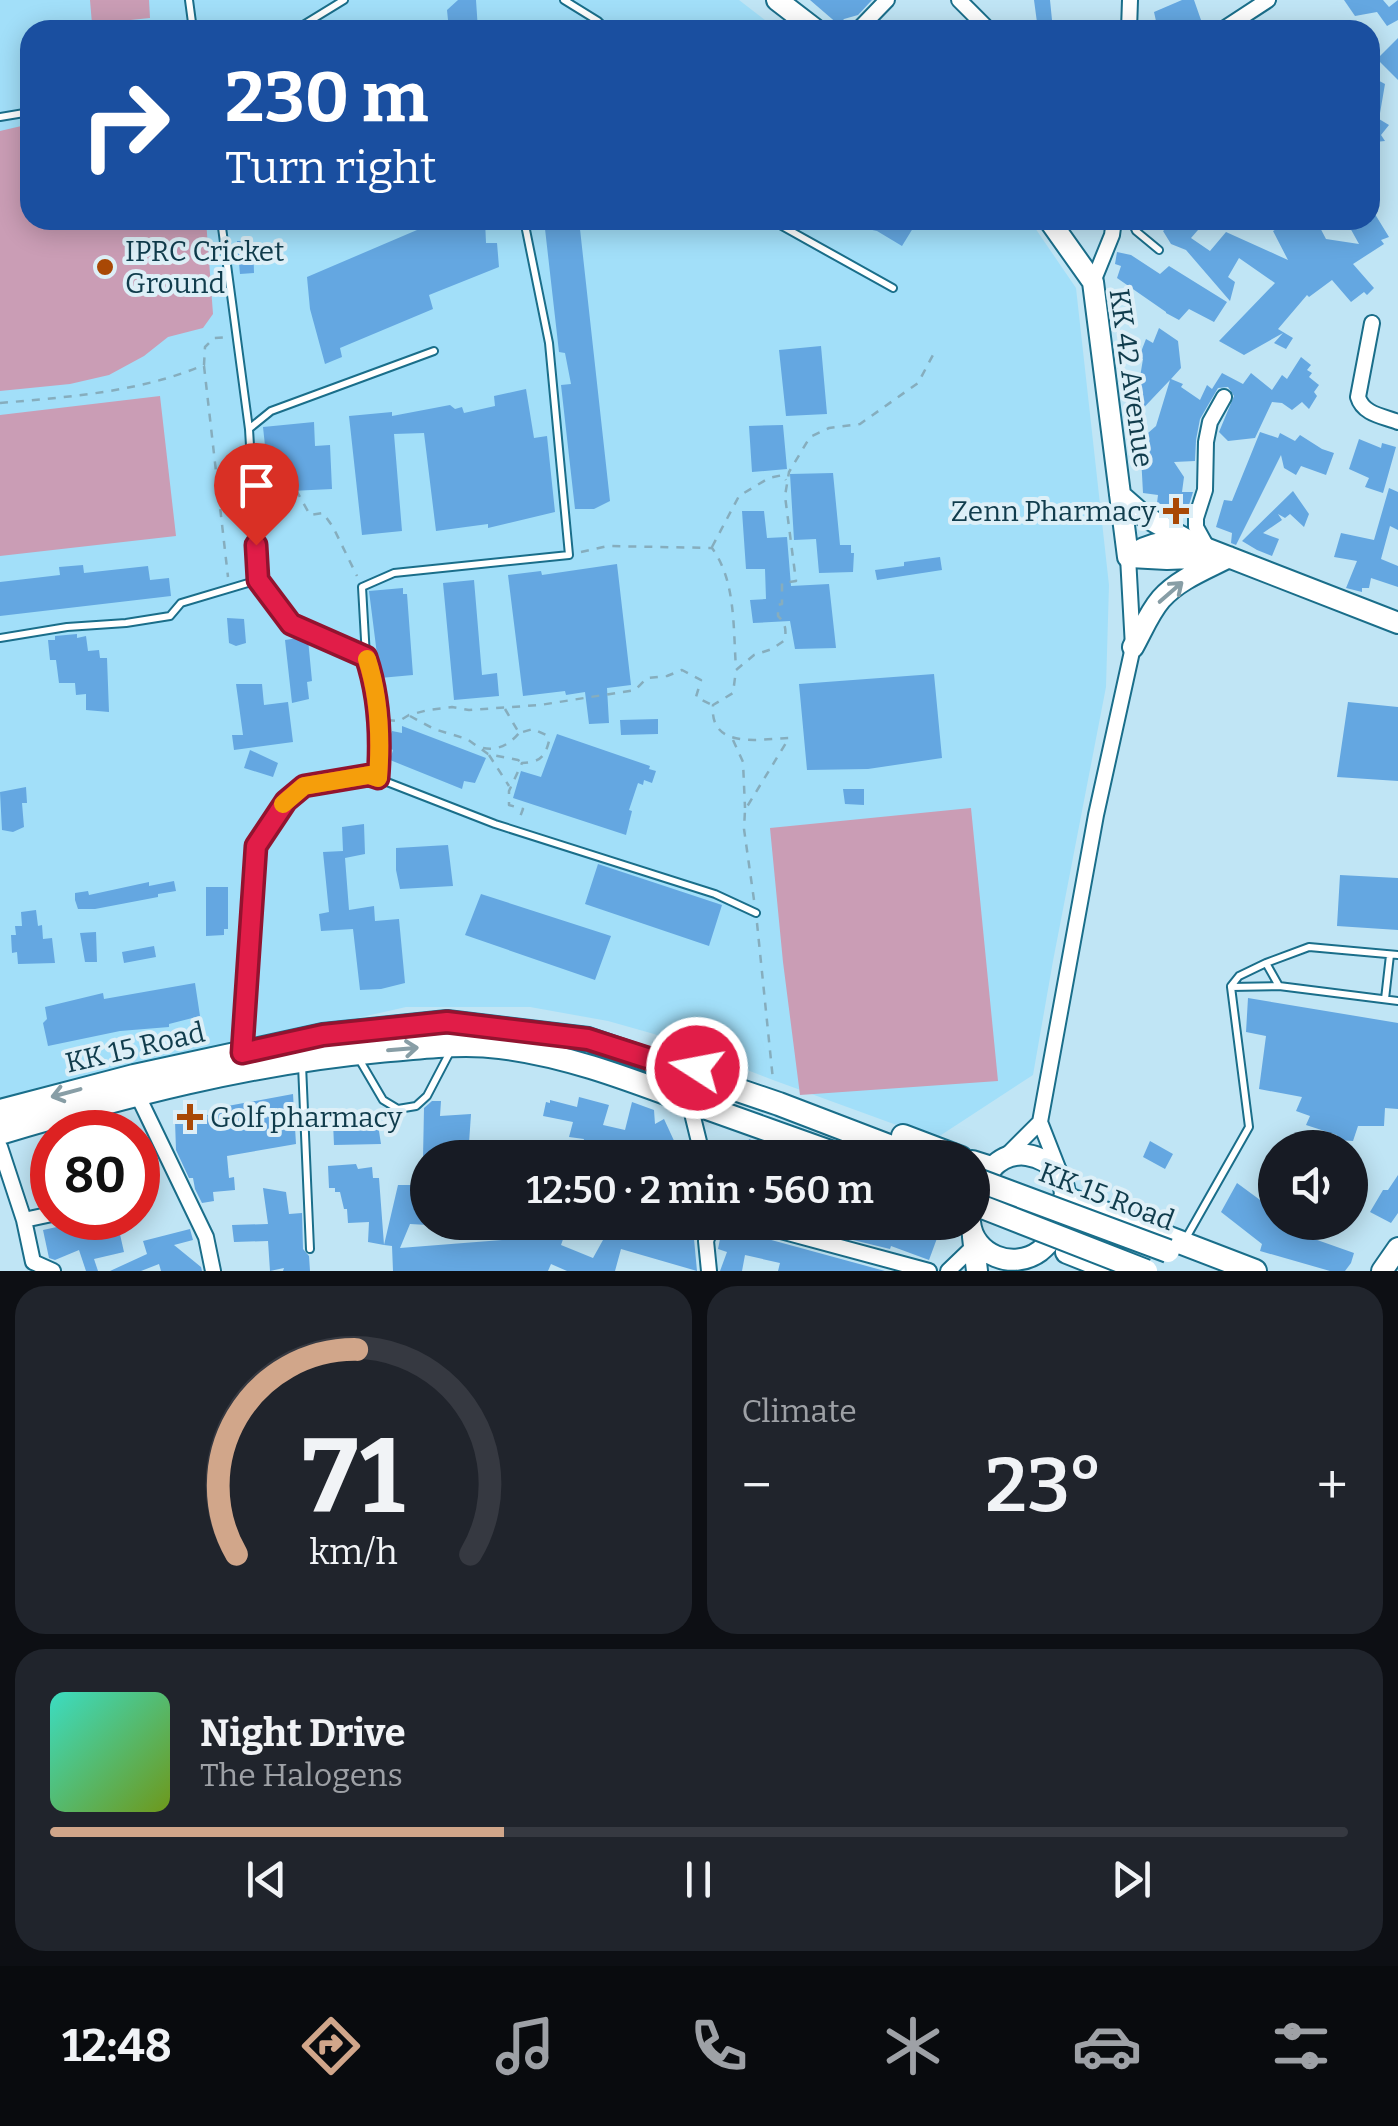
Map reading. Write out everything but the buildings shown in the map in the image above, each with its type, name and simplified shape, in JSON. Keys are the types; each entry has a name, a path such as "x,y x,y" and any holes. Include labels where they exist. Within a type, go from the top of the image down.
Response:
{"highway":[{"name":"KK 15 Road","path":"0,1111 134,1076 340,1032 447,1022 588,1039 876,1140"},
{"name":"KK 15 Road","path":"0,1134 137,1094 302,1059 454,1044 500,1047 568,1060 797,1140"},
{"path":"672,1066 722,1070 912,1140"},
{"path":"689,1102 737,1131 760,1140"},
{"name":"KK 15 Road","path":"990,1168 1176,1247 1220,1271"},
{"path":"1064,1189 1176,1247 1255,1271"},
{"name":"KK 15 Road","path":"990,1209 1146,1271"},
{"path":"1046,1244 1115,1271"}],"main road":[{"path":"777,0 803,20"},
{"name":"KK 42 Avenue","path":"1055,230 1093,282 1128,557"},
{"path":"1120,495 1144,516 1201,546 1398,622"},
{"path":"1128,557 1160,542 1201,546"},
{"path":"1128,557 1229,556"},
{"path":"1133,647 1163,598 1178,584 1229,556"},
{"path":"976,1240 994,1258 1016,1264 1046,1244 1058,1225 1064,1189 1051,1164 1016,1154 990,1164"},
{"path":"973,1240 976,1271"},
{"path":"1382,1271 1398,1248"}],"street":[{"path":"868,20 888,0"},
{"path":"959,0 980,20"},
{"path":"1237,20 1268,0"},
{"path":"1093,282 1113,230"},
{"path":"1372,323 1358,397 1364,410 1398,422"},
{"path":"1201,546 1196,518 1205,490 1206,442 1210,422 1224,397"},
{"path":"1064,1189 1040,1122 1096,815 1133,647 1128,557"},
{"path":"137,1094 206,1237 213,1271"},
{"path":"689,1102 698,1140"},
{"path":"990,1162 1040,1122"},
{"path":"0,1146 24,1220 32,1267 52,1271"},
{"path":"24,1220 30,1219"},
{"path":"706,1240 708,1271"},
{"path":"814,1240 929,1271"},
{"path":"948,1271 969,1240"}],"lane":[{"path":"311,20 344,0"},
{"path":"564,0 596,20"},
{"path":"222,230 248,429 258,580 291,624 366,657"},
{"path":"378,778 381,745 372,673 366,657 362,587 394,573 569,555 550,343 526,230"},
{"path":"789,230 893,288"},
{"path":"1135,230 1160,250"},
{"path":"248,429 270,410 434,351"},
{"path":"0,638 170,616 181,604 258,580"},
{"path":"242,1053 256,846 286,801 304,786 369,775 494,824 715,894 756,913"},
{"path":"1176,1247 1249,1128 1231,986 1239,976 1308,947 1394,955 1385,999"},
{"path":"1266,962 1280,986"},
{"path":"1231,986 1280,986 1398,1001"},
{"path":"356,1054 384,1100 398,1109 416,1106 427,1096 454,1044"},
{"path":"302,1059 310,1249"}],"path":[{"path":"229,590 204,365 205,347 214,338 238,336"},
{"path":"736,670 754,655 784,640 786,629 778,616 782,583 796,581 786,481 810,437 829,428 860,424 918,383 933,355"},
{"path":"0,403 98,393 180,376 204,365"},
{"path":"712,548 740,496 768,478 783,475 786,481"},
{"path":"296,490 310,515 323,513 333,527 362,587"},
{"path":"569,555 608,546 712,548"},
{"path":"712,548 724,565 729,590 736,670 734,693 713,706"},
{"path":"378,720 400,721 409,715 452,707 469,710 540,705 635,690 647,678 682,670 701,680 696,697 713,706"},
{"path":"713,706 712,716 722,733 733,740 743,762 744,829 773,1080"},
{"path":"504,708 520,733"},
{"path":"409,715 482,748 510,788"},
{"path":"482,748 500,747 533,729 546,734 549,742 542,759 536,762 522,763 488,754"},
{"path":"733,740 788,738 745,810"},
{"path":"516,829 522,809 509,805 508,799 522,763"}],"shaded area":[{"path":"0,0 739,0 765,20 20,20 20,230 1036,230 1076,288 1109,585 1106,687 1033,1075 935,1139 654,1034 608,1021 530,1007 406,1007 0,1099"},
{"path":"90,0 149,0 150,18 92,20"},
{"name":"IPRC Cricket Ground","path":"20,126 20,230 207,230 213,314 203,328 168,337 109,375 70,384 0,391 0,131"},
{"path":"160,396 176,536 0,556 0,415"},
{"path":"971,808 998,1081 800,1095 770,828"}],"slow traffic":[{"path":"283,804 304,786 369,775 378,778 381,745 367,659"}],"place":[{"name":"IPRC Cricket Ground","path":"105,267"},
{"name":"Zenn Pharmacy","path":"1176,511"},
{"name":"Golf pharmacy","path":"190,1117"}],"route":[{"path":"256,545 258,580 291,624 366,657 372,673 381,745 378,778 369,775 304,786 286,801 256,846 242,1053 356,1030 447,1022 588,1039 672,1066 697,1068"}]}
